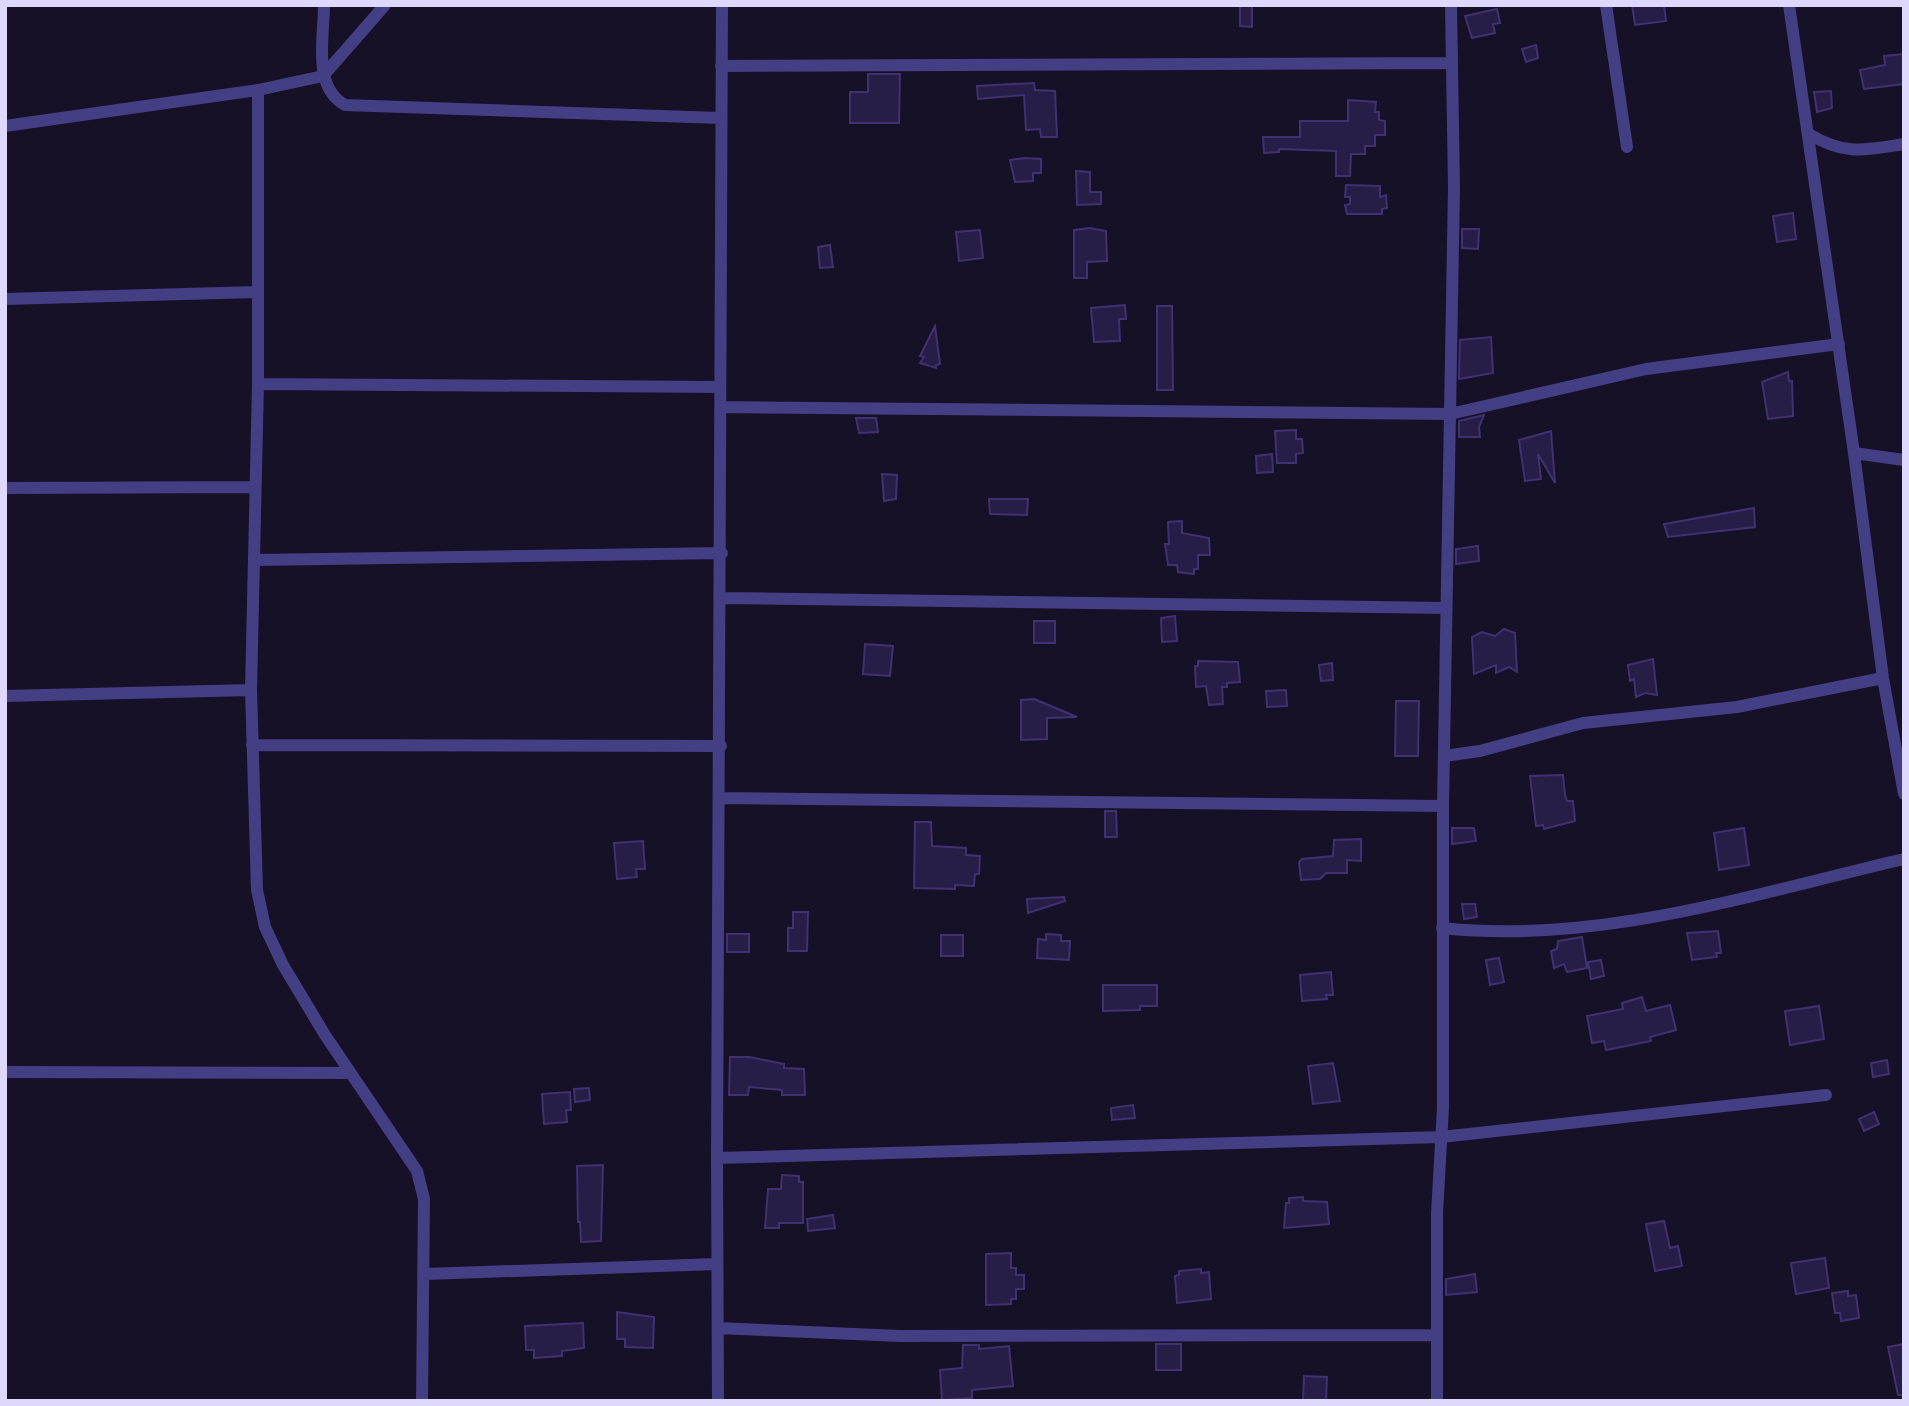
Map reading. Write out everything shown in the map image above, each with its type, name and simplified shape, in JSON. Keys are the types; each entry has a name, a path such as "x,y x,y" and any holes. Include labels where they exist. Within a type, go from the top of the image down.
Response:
{"street":[{"path":"324,5 323,76 330,95 345,105 720,118"},
{"path":"5,125 258,90 323,76 385,5"},
{"path":"719,1401 717,1158 722,598 722,5"},
{"path":"1437,1401 1443,806 1454,188 1451,5"},
{"path":"1606,5 1627,147"},
{"path":"1789,5 1839,344 1883,678 1904,793"},
{"path":"721,66 1452,63"},
{"path":"258,90 258,384 251,690 257,890 265,927 290,976 350,1073 417,1171 425,1199 422,1401"},
{"path":"1809,134 1829,145 1851,151 1904,145"},
{"path":"5,299 258,292"},
{"path":"721,407 1450,414 1646,369 1839,344"},
{"path":"258,384 720,387"},
{"path":"1854,453 1904,460"},
{"path":"5,488 256,487"},
{"path":"254,560 722,553"},
{"path":"722,598 1446,608"},
{"path":"1444,756 1480,751 1583,723 1724,709 1883,678"},
{"path":"5,696 251,690"},
{"path":"252,745 721,746"},
{"path":"720,798 1443,806"},
{"path":"1442,928 1470,931 1589,928 1662,916 1904,859"},
{"path":"5,1072 350,1073"},
{"path":"717,1158 1441,1137 1826,1095"},
{"path":"425,1274 717,1264"},
{"path":"718,1328 900,1336 1436,1335"}],"building":[{"path":"1240,5 1252,5 1252,27 1240,26"},
{"path":"1632,5 1664,5 1666,21 1635,25"},
{"path":"1497,9 1500,23 1493,24 1495,33 1472,38 1465,16"},
{"path":"1536,45 1538,58 1526,62 1522,49"},
{"path":"1904,54 1904,84 1864,89 1860,70 1885,65 1884,56"},
{"path":"868,74 900,74 899,123 850,123 850,92 868,92"},
{"path":"1034,83 1035,90 1055,91 1057,137 1041,137 1040,129 1026,130 1024,95 978,99 977,86"},
{"path":"1831,91 1832,108 1817,112 1814,92"},
{"path":"1348,100 1376,102 1375,112 1379,112 1379,120 1385,121 1385,135 1375,135 1375,146 1365,146 1365,154 1351,154 1350,176 1336,176 1336,151 1279,149 1279,152 1264,153 1263,137 1300,137 1300,121 1348,121"},
{"path":"1041,159 1041,173 1033,173 1033,181 1015,182 1010,160"},
{"path":"1076,171 1090,172 1090,192 1101,192 1101,204 1077,205"},
{"path":"1346,185 1380,186 1380,197 1386,195 1387,208 1382,209 1382,214 1347,214 1345,205 1350,204 1350,197 1345,197"},
{"path":"1793,213 1796,239 1777,242 1773,216"},
{"path":"1090,228 1106,231 1107,261 1087,262 1087,278 1074,278 1074,230"},
{"path":"1462,229 1479,229 1478,249 1462,248"},
{"path":"980,230 983,258 959,261 956,232"},
{"path":"830,245 833,267 820,268 818,247"},
{"path":"1125,305 1126,319 1119,319 1120,341 1094,342 1091,308"},
{"path":"1157,306 1172,306 1173,390 1157,390"},
{"path":"935,326 940,364 936,365 936,368 920,363 924,357 920,356"},
{"path":"1491,337 1493,373 1459,379 1460,340"},
{"path":"1788,372 1789,381 1792,381 1793,416 1768,419 1762,382"},
{"path":"1484,415 1479,427 1480,437 1459,437 1459,421"},
{"path":"856,418 876,418 878,432 859,433"},
{"path":"1296,430 1296,439 1302,439 1303,453 1296,454 1296,463 1277,463 1275,431"},
{"path":"1551,431 1555,483 1538,454 1541,479 1525,481 1519,440"},
{"path":"1272,454 1273,472 1257,473 1256,456"},
{"path":"882,474 897,475 896,499 884,501"},
{"path":"989,499 1028,499 1027,515 990,514"},
{"path":"1754,508 1755,527 1668,537 1664,524"},
{"path":"1182,521 1182,533 1209,538 1210,555 1198,555 1198,569 1194,569 1194,574 1178,572 1177,565 1168,565 1165,544 1169,544 1168,522"},
{"path":"1478,546 1479,561 1456,564 1456,549"},
{"path":"1175,616 1177,641 1162,642 1161,618"},
{"path":"1034,621 1055,621 1055,643 1034,643"},
{"path":"1504,629 1515,633 1517,672 1509,667 1496,673 1496,665 1474,674 1472,637 1482,632 1495,636"},
{"path":"865,644 893,646 890,676 863,674"},
{"path":"1653,659 1657,695 1645,693 1636,697 1634,679 1630,681 1628,665"},
{"path":"1198,661 1238,662 1240,682 1227,683 1227,687 1222,687 1223,704 1209,705 1206,686 1196,687 1195,666 1198,666"},
{"path":"1332,663 1333,680 1321,681 1319,665"},
{"path":"1286,690 1287,706 1267,707 1266,691"},
{"path":"1034,699 1077,717 1047,718 1047,739 1021,740 1021,700"},
{"path":"1396,701 1419,701 1418,756 1395,756"},
{"path":"1563,775 1567,801 1573,801 1575,821 1544,829 1543,825 1536,826 1530,776"},
{"path":"1105,811 1116,811 1117,837 1105,837"},
{"path":"915,822 931,822 932,846 966,848 966,855 980,856 979,874 975,874 974,886 955,885 955,889 914,888"},
{"path":"1452,828 1474,828 1476,841 1452,844"},
{"path":"1744,828 1749,865 1719,870 1714,833"},
{"path":"1361,839 1361,861 1347,860 1347,873 1326,873 1320,879 1301,880 1299,862 1302,859 1333,856 1334,840"},
{"path":"643,841 645,869 636,869 637,877 617,879 614,843"},
{"path":"1064,897 1065,901 1028,913 1027,899"},
{"path":"1462,904 1475,904 1477,917 1464,919"},
{"path":"793,912 808,912 807,951 788,951 788,928 793,928"},
{"path":"1718,931 1721,953 1716,953 1717,957 1692,960 1687,933"},
{"path":"727,934 749,934 749,952 727,952"},
{"path":"1046,934 1061,935 1061,941 1070,941 1069,960 1037,958 1038,939 1046,940"},
{"path":"941,935 963,935 963,956 941,956"},
{"path":"1582,937 1587,968 1567,972 1564,964 1554,968 1551,951 1557,949 1558,941"},
{"path":"1499,958 1504,982 1490,985 1486,960"},
{"path":"1601,960 1604,976 1591,979 1588,962"},
{"path":"1331,972 1333,995 1326,995 1327,999 1302,1001 1300,975"},
{"path":"1103,985 1157,985 1157,1006 1140,1006 1140,1010 1103,1011"},
{"path":"1642,997 1646,1011 1670,1005 1676,1030 1650,1037 1651,1041 1606,1050 1604,1041 1592,1043 1587,1016 1623,1009 1622,1003"},
{"path":"1819,1006 1824,1039 1790,1045 1785,1011"},
{"path":"730,1057 749,1057 784,1064 784,1068 804,1069 805,1095 782,1095 782,1090 749,1087 748,1095 729,1095"},
{"path":"1887,1060 1889,1074 1873,1077 1871,1063"},
{"path":"1333,1063 1340,1101 1313,1104 1308,1066"},
{"path":"589,1088 590,1100 575,1102 574,1089"},
{"path":"570,1092 571,1110 566,1110 567,1122 544,1124 542,1094"},
{"path":"1133,1105 1135,1118 1112,1120 1111,1108"},
{"path":"1874,1112 1879,1124 1864,1131 1859,1119"},
{"path":"603,1165 601,1241 581,1242 577,1166"},
{"path":"782,1175 799,1176 799,1182 803,1182 803,1223 779,1223 779,1228 765,1228 768,1189 781,1189"},
{"path":"1303,1197 1303,1201 1327,1202 1329,1224 1284,1228 1286,1203 1289,1203 1289,1198"},
{"path":"833,1215 835,1228 808,1231 807,1219"},
{"path":"1664,1221 1670,1248 1678,1246 1682,1266 1655,1271 1646,1224"},
{"path":"1011,1253 1011,1268 1016,1268 1016,1275 1024,1275 1024,1289 1016,1289 1016,1299 1011,1299 1011,1304 986,1305 986,1254"},
{"path":"1825,1258 1829,1288 1796,1294 1791,1263"},
{"path":"1201,1269 1201,1273 1209,1272 1211,1299 1177,1303 1175,1276 1179,1275 1179,1271"},
{"path":"1475,1274 1477,1292 1446,1295 1446,1279"},
{"path":"1848,1291 1848,1296 1856,1295 1859,1318 1841,1321 1840,1313 1835,1313 1832,1293"},
{"path":"617,1312 654,1317 653,1348 625,1347 625,1339 617,1339"},
{"path":"583,1323 584,1348 562,1351 562,1356 534,1358 534,1350 526,1350 525,1326"},
{"path":"1156,1344 1181,1344 1181,1370 1156,1370"},
{"path":"1904,1344 1904,1395 1898,1395 1888,1347"},
{"path":"963,1345 979,1345 979,1349 1009,1346 1013,1386 972,1390 972,1398 942,1400 940,1370 962,1368"},
{"path":"1304,1376 1327,1377 1326,1401 1303,1401"}]}
